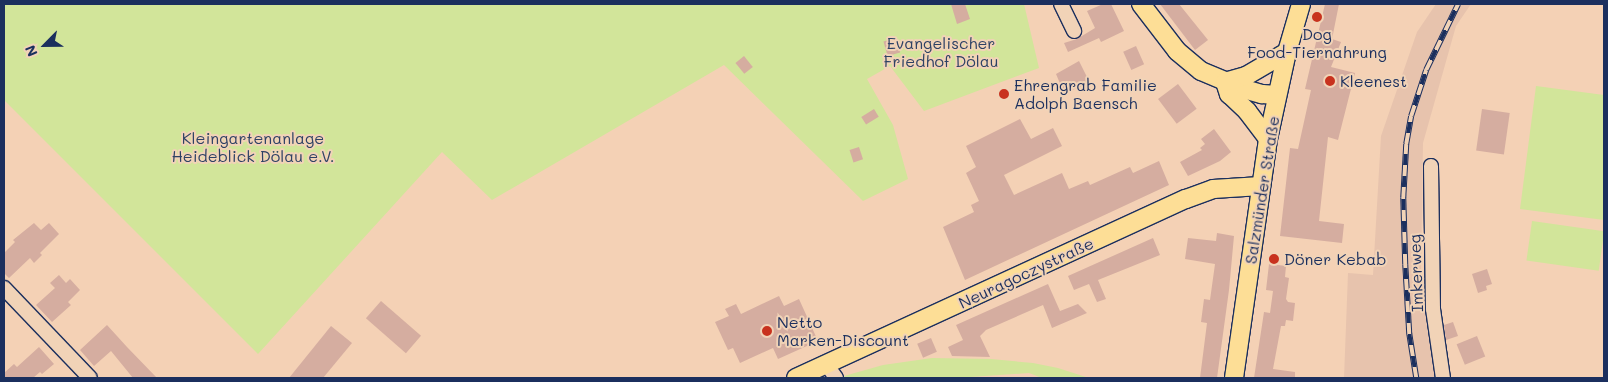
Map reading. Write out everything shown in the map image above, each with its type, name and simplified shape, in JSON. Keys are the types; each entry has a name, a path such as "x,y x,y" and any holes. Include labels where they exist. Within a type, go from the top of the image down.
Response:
{"main road":[{"path":"1141,4 1186,60 1201,71 1225,82 1262,94 1277,95"},
{"name":"Salzmünder Straße","path":"1234,378 1268,139 1277,95 1301,4"},
{"path":"1225,82 1246,76 1288,52"},
{"path":"1225,82 1229,94 1247,111 1268,139"},
{"name":"Neuragoczystraße","path":"796,378 831,371 1186,199 1213,188 1261,186"}],"street":[{"path":"1061,4 1074,30"},
{"name":"Imkerweg","path":"1431,166 1433,309 1443,378"},
{"path":"4,288 90,378"}],"shaded area":[{"path":"1436,4 1471,4 1456,26 1423,143 1421,278 1435,378 1344,378 1348,273 1373,275 1381,136 1417,32"}],"green space":[{"name":"Kleingartenanlage Heideblick Dölau e.V.","path":"4,4 1024,4 1039,68 924,111 890,66 867,79 893,125 908,179 863,201 724,65 492,200 442,152 258,354 4,100"},
{"path":"1536,86 1604,95 1604,220 1520,209"},
{"path":"1532,221 1604,231 1599,271 1526,261"},
{"path":"932,358 991,359 1033,363 1058,368 1089,378 1042,378 1029,373 956,378 846,378 844,376 883,365"}],"building":[{"path":"951,4 965,4 970,19 957,24"},
{"path":"1103,4 1111,4 1124,31 1101,42 1099,38 1068,52 1064,43 1077,39 1095,28 1087,11"},
{"path":"1160,4 1179,4 1208,40 1195,50"},
{"path":"1325,4 1339,4 1332,39 1341,42 1331,67 1355,73 1338,140 1328,137 1319,221 1344,224 1342,243 1280,236 1290,148 1298,149 1311,90 1305,89"},
{"path":"896,38 900,52 888,56 884,42"},
{"path":"1136,46 1144,64 1131,70 1123,52"},
{"path":"744,56 753,67 744,74 735,63"},
{"path":"1079,61 1089,81 1082,84 1083,86 1064,93 1056,74"},
{"path":"1178,84 1197,109 1177,124 1158,99"},
{"path":"874,109 879,117 866,125 861,117"},
{"path":"1482,109 1510,113 1504,154 1476,151"},
{"path":"1020,119 1031,139 1053,128 1062,146 1004,175 1014,195 1062,173 1069,189 1088,181 1090,185 1130,167 1133,173 1159,161 1169,185 965,280 943,227 974,212 971,205 979,201 966,173 976,167 966,146"},
{"path":"1214,129 1231,152 1220,161 1188,176 1180,162 1202,150 1200,148 1205,144 1201,139"},
{"path":"859,147 863,159 854,162 849,150"},
{"path":"34,223 41,230 49,223 59,234 40,253 42,255 34,263 30,258 9,278 4,273 4,253 15,242 13,240"},
{"path":"1217,233 1234,236 1229,290 1217,378 1200,378 1207,323 1201,322 1204,299 1210,300 1215,264 1185,259 1188,238 1216,241"},
{"path":"1153,238 1160,255 1098,280 1106,299 1097,302 1089,284 1074,290 1068,276"},
{"path":"1269,264 1286,266 1285,277 1289,278 1286,299 1288,302 1295,303 1293,321 1286,320 1285,326 1281,326 1273,369 1295,372 1295,378 1254,378 1264,312 1270,313 1273,291 1266,290"},
{"path":"1487,269 1492,284 1486,286 1487,290 1478,293 1472,274"},
{"path":"59,275 66,283 70,279 80,290 68,302 71,305 52,322 36,305 55,288 50,283"},
{"path":"1048,284 1060,311 1078,304 1087,313 1052,328 1043,305 986,330 980,336 990,357 952,356 948,347 963,340 956,325"},
{"name":"Netto Marken-Discount","path":"779,296 784,306 799,299 818,341 778,359 773,348 740,363 733,348 728,350 715,322 729,316 725,309 736,304 741,314"},
{"path":"381,301 421,336 406,353 366,318"},
{"path":"1453,322 1458,336 1446,340 1444,325"},
{"path":"107,325 157,378 133,378 111,351 94,366 80,350"},
{"path":"331,326 352,343 323,378 289,378"},
{"path":"1477,336 1485,356 1465,365 1457,344"},
{"path":"931,338 937,352 923,358 917,344"},
{"path":"39,347 54,364 42,374 40,372 33,378 4,378 4,373 14,364 17,367"}],"railway":[{"path":"1416,378 1409,334 1405,265 1403,198 1406,144 1411,116 1426,70 1458,4"}],"place":[{"name":"Dog Food-Tiernahrung","path":"1317,17"},
{"name":"Kleenest","path":"1330,81"},
{"name":"Ehrengrab Familie Adolph Baensch","path":"1004,94"},
{"name":"Döner Kebab","path":"1274,259"},
{"name":"Netto Marken-Discount","path":"767,331"}],"park label":[{"name":"Evangelischer Friedhof Dölau","path":"941,52"}]}
